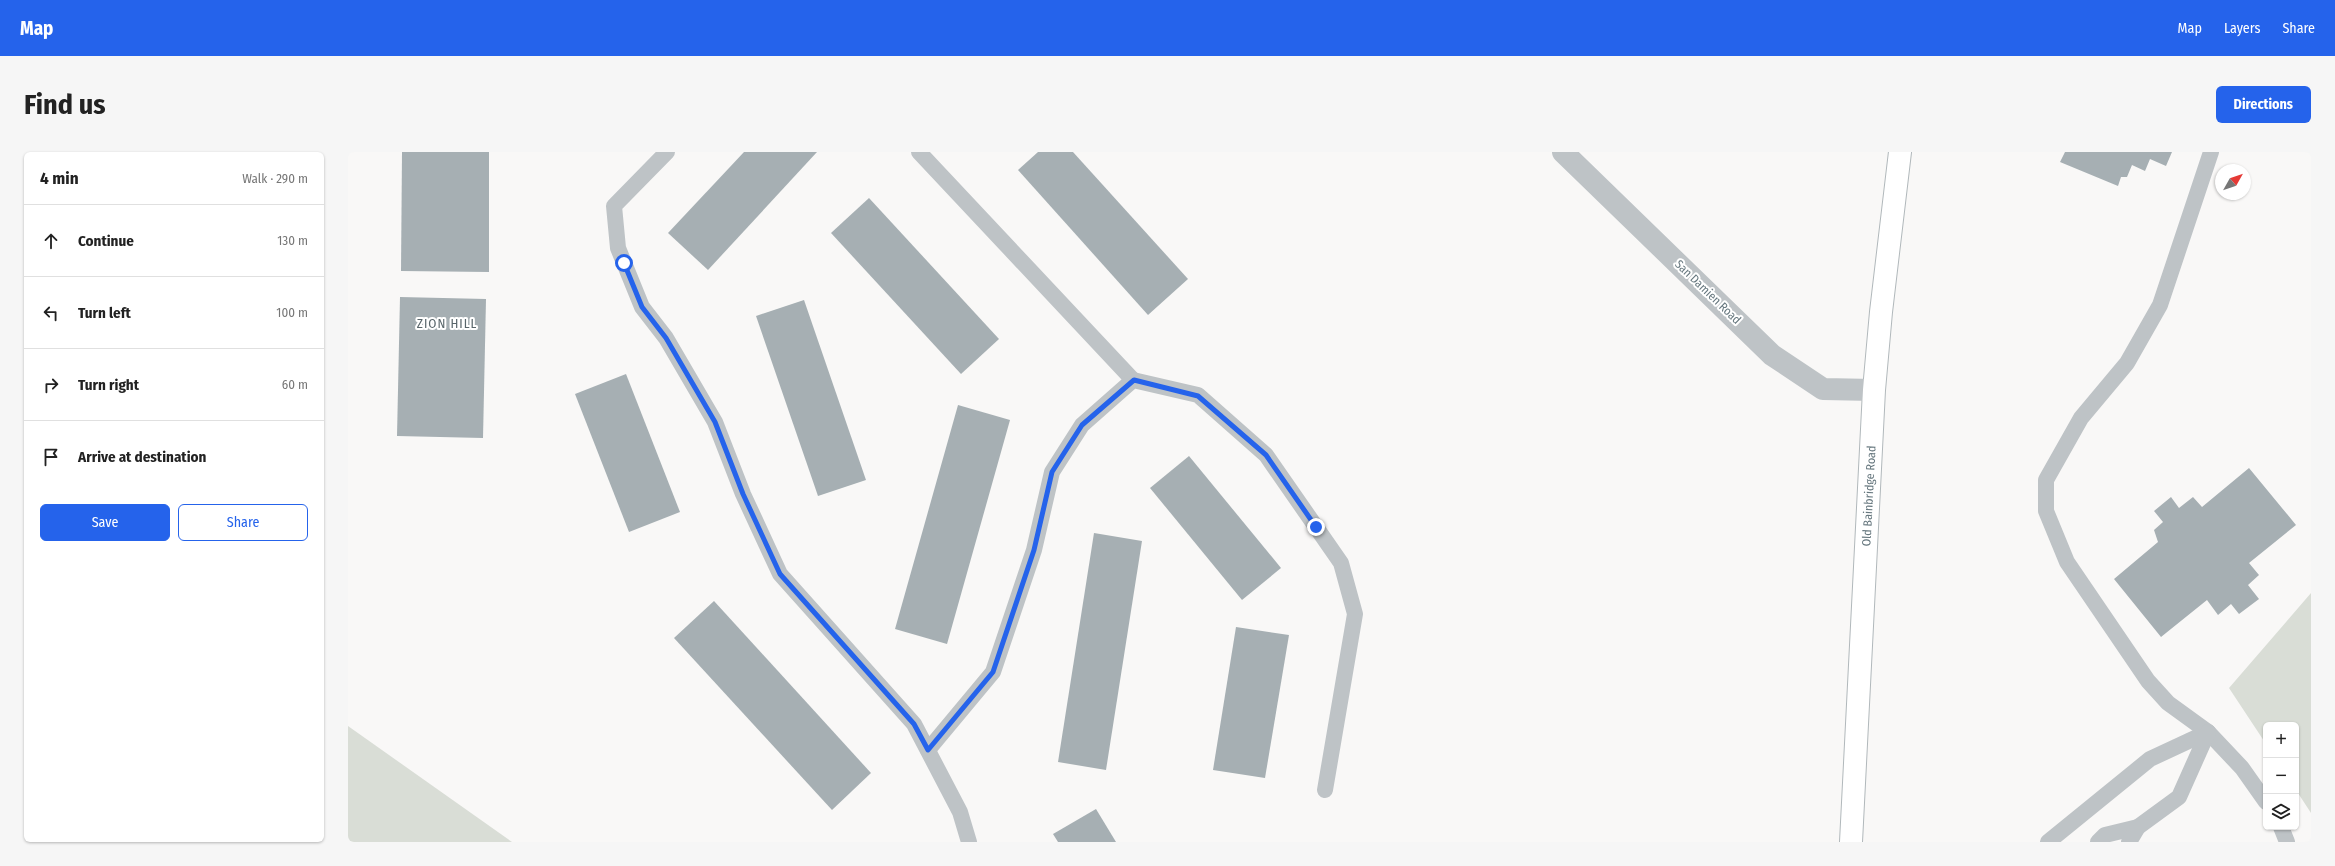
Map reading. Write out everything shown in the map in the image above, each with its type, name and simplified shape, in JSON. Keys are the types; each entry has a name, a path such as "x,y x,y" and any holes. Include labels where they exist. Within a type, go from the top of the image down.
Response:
{"main road":[{"name":"Old Bainbridge Road","path":"1851,842 1874,390 1881,312 1900,152"}],"street":[{"name":"San Damien Road","path":"1563,152 1772,354 1823,389 1874,390"}],"lane":[{"path":"667,152 614,206 618,248 642,307 666,338 715,422 743,494 780,574 914,724 960,812 968,842"},
{"path":"919,152 1134,380 1198,396 1266,455 1342,563 1355,614 1325,790"},
{"path":"2211,152 2160,305 2126,363 2081,418 2046,480 2046,511 2067,562 2148,681 2168,703 2208,732 2242,768 2263,798"},
{"path":"928,750 993,672 1034,550 1052,472 1082,425 1134,380"},
{"path":"2129,842 2138,828 2179,797 2208,732"},
{"path":"2048,842 2150,759 2208,732"},
{"path":"2098,842 2105,835 2138,828"},
{"path":"2281,830 2287,842"}],"shaded area":[{"path":"2311,593 2311,813 2299,795 2299,722 2263,722 2263,739 2229,688"},
{"path":"348,726 512,842 348,842"}],"building":[{"path":"402,152 489,152 489,272 401,271"},
{"path":"744,152 817,152 708,270 668,233"},
{"path":"1038,152 1073,152 1188,279 1148,315 1018,170"},
{"path":"2065,152 2172,152 2166,166 2150,159 2145,171 2132,165 2127,177 2121,177 2118,186 2060,162"},
{"path":"869,198 999,339 961,374 831,233"},
{"path":"400,297 486,299 483,438 397,436"},
{"path":"804,300 866,480 818,496 756,316"},
{"path":"626,374 680,512 629,532 575,394"},
{"path":"958,405 1010,420 947,644 895,629"},
{"path":"1189,456 1281,568 1242,600 1150,488"},
{"path":"2249,468 2296,525 2249,563 2259,575 2248,585 2259,599 2239,614 2231,604 2218,615 2207,600 2161,637 2114,579 2158,542 2154,530 2163,522 2154,511 2171,497 2179,508 2193,497 2202,507"},
{"path":"1094,533 1142,541 1106,770 1058,762"},
{"path":"714,601 871,773 832,810 674,638"},
{"path":"1236,627 1289,635 1265,778 1213,770"},
{"path":"1096,809 1116,842 1058,842 1053,834"}],"district":[{"name":"ZION HILL","path":"447,323"}],"route":[{"path":"624,263 642,307 666,338 715,422 743,494 780,574 914,724 928,750 993,672 1034,550 1052,472 1082,425 1134,380 1198,396 1266,455 1316,527"}]}
